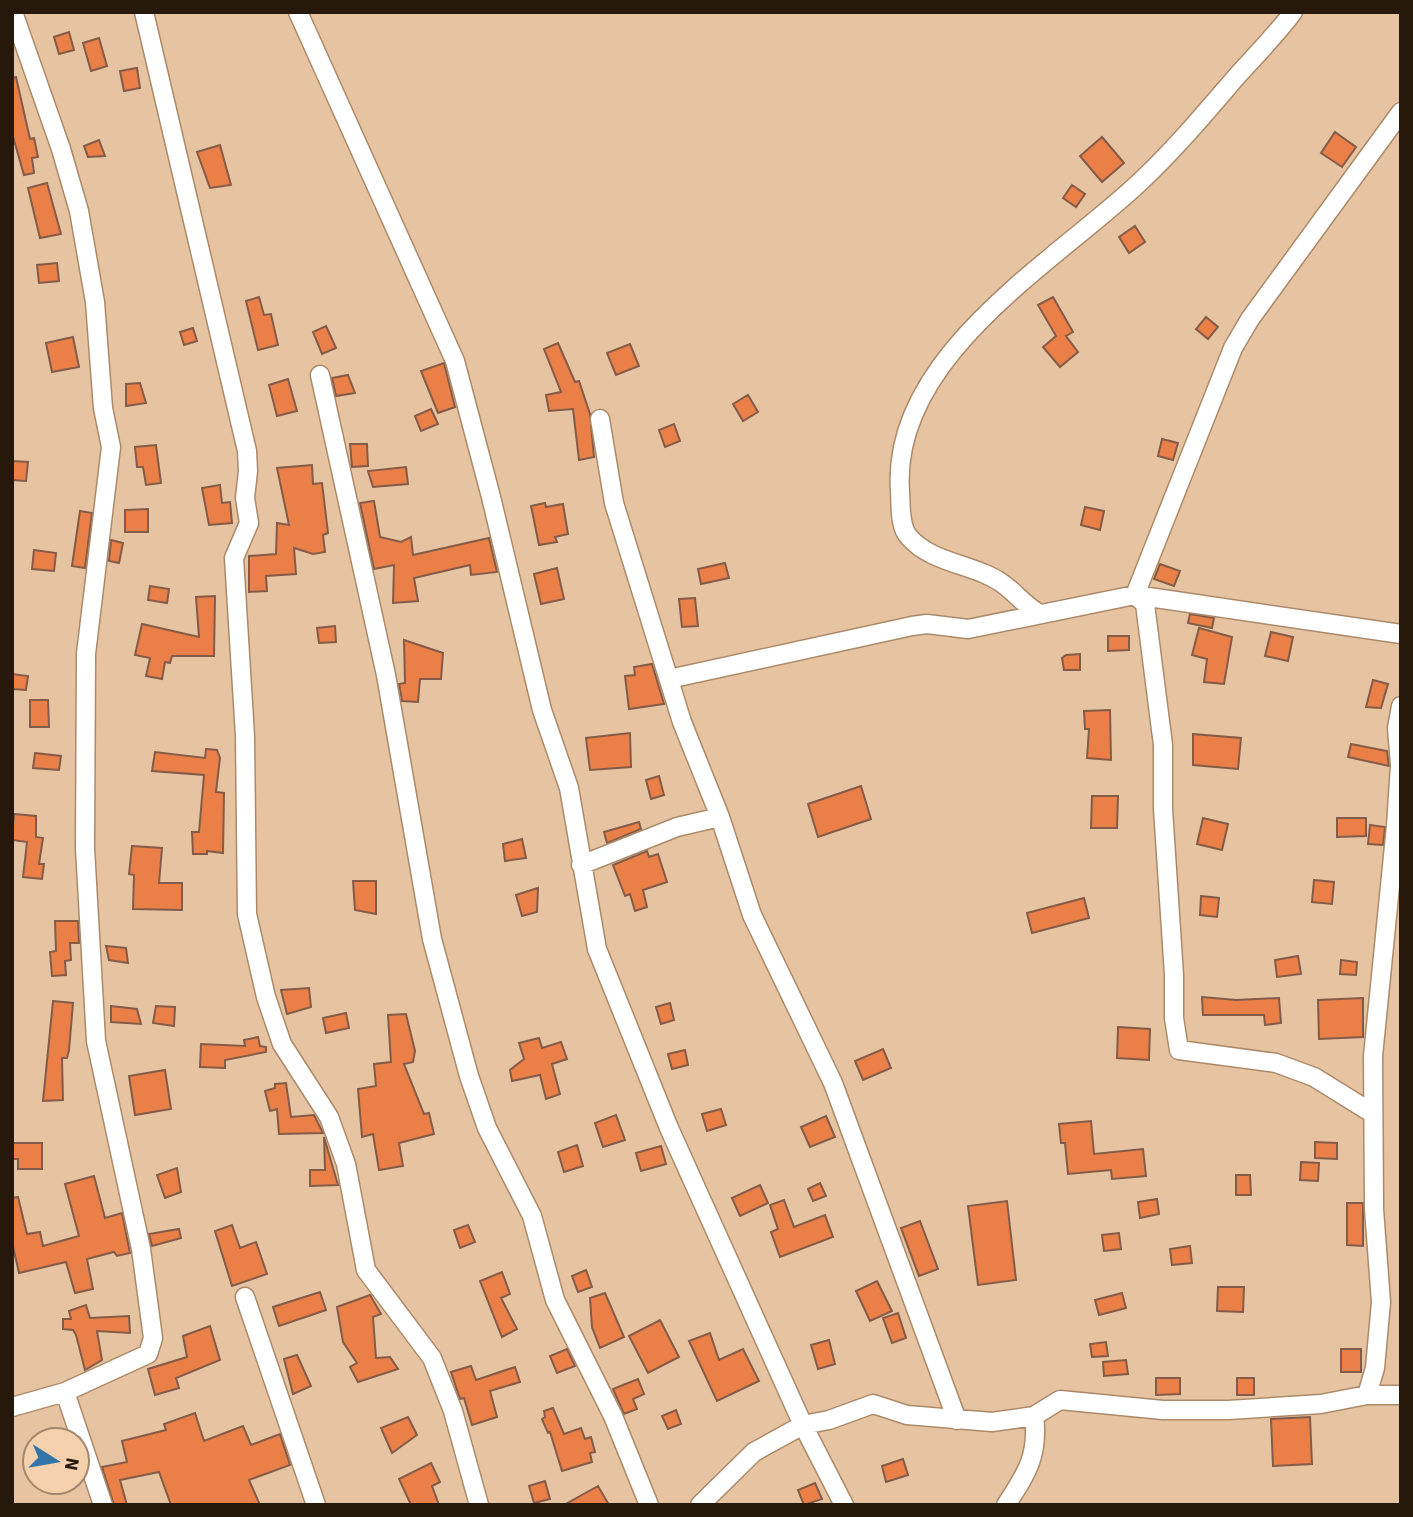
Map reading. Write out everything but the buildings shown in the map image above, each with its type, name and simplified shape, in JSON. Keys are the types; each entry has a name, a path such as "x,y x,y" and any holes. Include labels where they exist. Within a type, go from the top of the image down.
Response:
{"street":[{"path":"12,12 61,149 79,211 95,302 103,408 111,447 86,654 85,861 96,1041 141,1249 153,1338 148,1354 65,1392 12,1407"},
{"path":"144,12 248,463 245,494 247,531 234,558 245,736 247,914 266,997 282,1044 329,1117 346,1164 366,1270 432,1358 453,1411 479,1505"},
{"path":"298,12 455,361 542,710 569,788 597,949 670,1128 803,1425 844,1505"},
{"path":"1040,614 1003,583 931,552 908,537 902,519 901,453 914,416 948,358 979,322 1034,268 1138,184 1186,137 1293,12"},
{"path":"1135,595 1233,348 1250,319 1401,112"},
{"path":"320,375 386,675 432,939 469,1076 487,1128 532,1216 555,1300 613,1416 649,1505"},
{"path":"600,419 614,503 682,722 720,817 752,915 833,1083 957,1420"},
{"path":"1135,595 1145,604 1163,745 1174,1018 1179,1050 1276,1063 1314,1077 1372,1113"},
{"path":"669,679 912,626 927,624 968,629 1135,595 1401,634"},
{"path":"1367,1395 1375,1368 1381,1303 1374,1209 1372,1113 1376,1016 1387,937 1396,826 1400,765 1397,727 1401,706"},
{"path":"581,865 677,827 720,817"},
{"path":"245,1297 316,1505"},
{"path":"65,1392 103,1505"},
{"path":"700,1505 754,1452 803,1425 829,1420 873,1404 907,1415 992,1422 1034,1416 1060,1400 1163,1410 1228,1410 1298,1407 1367,1395 1401,1395"},
{"path":"1006,1505 1032,1463 1037,1440 1034,1416"}]}
